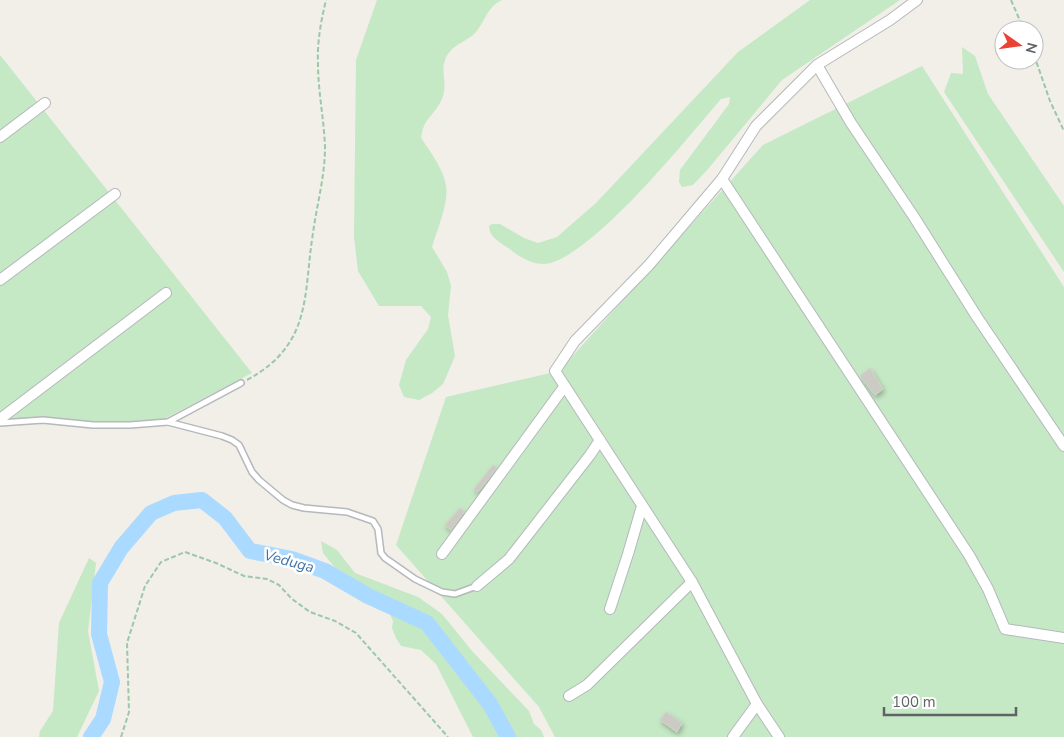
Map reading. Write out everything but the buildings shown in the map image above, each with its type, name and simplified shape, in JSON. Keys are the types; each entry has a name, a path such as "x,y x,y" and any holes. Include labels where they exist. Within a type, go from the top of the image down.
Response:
{"street":[{"path":"779,737 757,704 692,582 555,371 575,341 649,266 722,179 756,126 817,64 890,20 917,0"},
{"path":"817,64 851,123 914,217 977,317 1064,446"},
{"path":"0,137 44,102"},
{"path":"722,179 969,555 988,589 1005,629 1064,638"},
{"path":"0,280 115,194"},
{"path":"0,419 166,293"},
{"path":"442,554 564,387"},
{"path":"476,586 509,559 600,440"},
{"path":"610,609 642,506"},
{"path":"569,696 593,679 692,582"},
{"path":"733,737 757,704"}],"lane":[{"path":"168,422 241,383"},
{"path":"0,424 44,420 93,425 168,422 222,436 239,445 252,472 283,500 304,508 347,512 373,521 378,529 381,553 385,558 415,579 442,592 455,594 476,586"}],"path":[{"path":"241,383 268,366 282,354 293,337 302,315 306,297 313,233 322,187 325,148 318,64 320,26 326,0"},
{"path":"1011,0 1020,20"},
{"path":"1039,70 1050,101 1064,131"},
{"path":"121,737 130,712 127,643 145,586 161,562 185,552 244,576 267,579 279,585 292,599 310,612 335,621 356,633 448,737"}],"green space":[{"path":"377,0 502,0 492,7 473,35 447,55 443,70 443,95 422,131 421,138 440,167 446,186 446,200 432,247 447,272 451,286 448,315 455,356 443,384 419,400 404,397 399,385 406,360 428,329 431,317 421,306 379,306 358,271 354,237 356,60"},
{"path":"810,0 900,0 782,80 693,185 682,187 679,182 680,170 729,104 730,97 721,99 663,166 612,219 587,241 564,257 545,264 532,262 514,253 491,234 489,226 500,224 524,238 538,243 557,237 596,203 738,52"},
{"path":"962,47 975,56 988,94 1064,206 1064,272 944,92 951,73 963,74"},
{"path":"0,55 252,373 162,420 0,425"},
{"path":"922,66 1064,287 1064,737 555,737 539,707 396,545 446,397 559,371 763,145"},
{"path":"321,541 337,550 355,573 418,597 442,614 472,651 529,711 534,724 541,730 544,737 473,737 436,664 421,650 401,646 392,628 393,621 389,612 361,585 336,569 323,553"},
{"path":"89,558 96,563 88,631 99,691 77,737 39,737 40,731 53,711 59,623"}],"waterway":[{"name":"Veduga","path":"91,737 103,719 112,682 99,634 100,583 121,548 151,513 174,503 202,500 225,518 250,551 292,559 325,571 368,596 427,623 490,704 508,737"}]}
